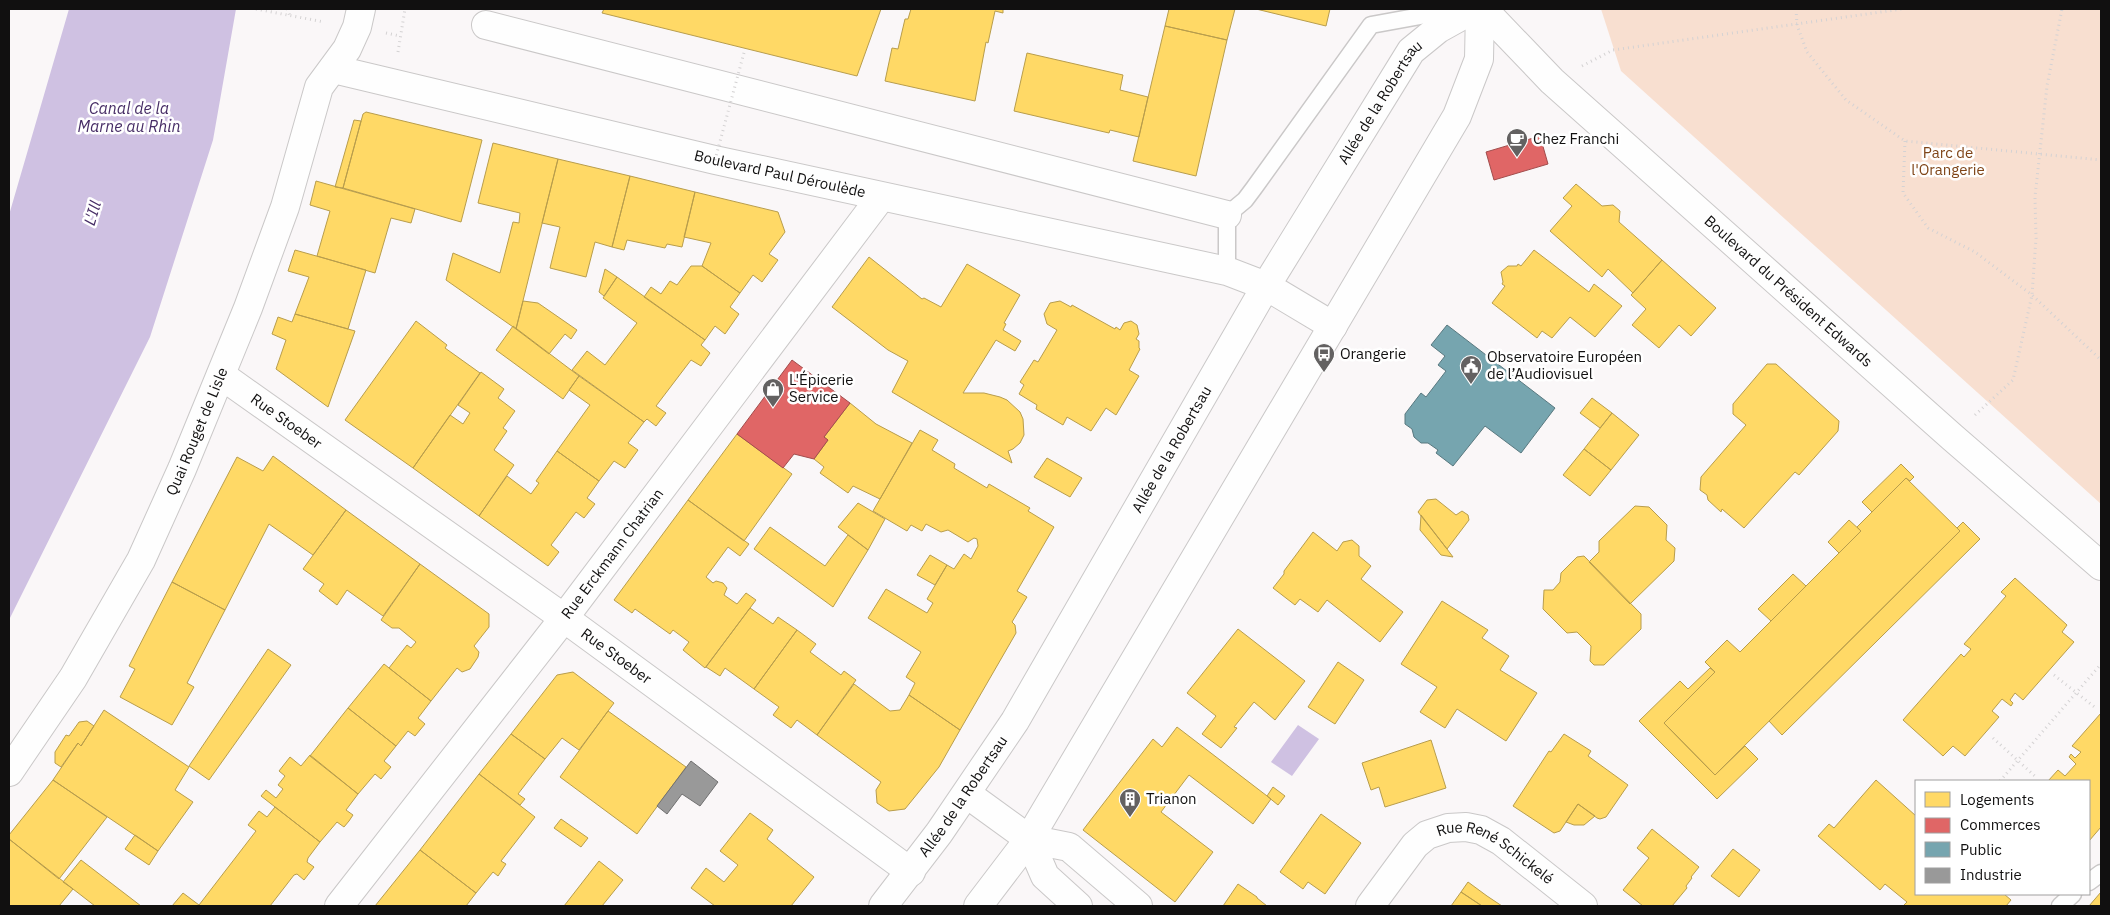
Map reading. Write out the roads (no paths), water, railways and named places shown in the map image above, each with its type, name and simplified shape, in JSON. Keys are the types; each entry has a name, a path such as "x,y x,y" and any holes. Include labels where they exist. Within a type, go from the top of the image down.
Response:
{"street":[{"name":"Quai Rouget de Lisle","path":"9,772 73,678 140,560 182,469 248,308 284,207 319,87 347,49 357,27 361,9"},
{"name":"Allée de la Robertsau","path":"883,906 911,872 967,794 1020,713 1266,286 1411,52 1438,28 1474,9"},
{"path":"978,906 1029,840 1457,116 1478,59 1481,9"},
{"name":"Boulevard du Président Edwards","path":"1481,9 1552,81 1952,437 2101,566"},
{"path":"486,25 1227,215"},
{"name":"Boulevard Paul Déroulède","path":"333,69 881,198 1227,271 1266,286 1333,326"},
{"name":"Rue Erckmann Chatrian","path":"339,906 564,618 881,198"},
{"name":"Rue Stoeber","path":"221,375 564,618 911,872"},
{"path":"967,794 1029,840 1069,848 1138,906"},
{"name":"Rue René Schickelé","path":"1370,906 1415,845 1427,835 1448,828 1466,827 1481,830 1501,841 1582,906"},
{"path":"1029,840 1045,876 1078,906"}],"lane":[{"name":"Allée de la Robertsau","path":"1227,215 1245,200 1371,24 1462,9"},
{"path":"1227,215 1227,271"},
{"path":"2090,881 2101,873"},
{"path":"2060,906 2072,895"}],"water":[{"name":"Canal de la Marne au Rhin","path":"69,9 236,9 213,140 150,337 9,620 9,215"},
{"path":"1298,725 1319,739 1292,776 1271,762"}],"place":[{"name":"Chez Franchi","path":"1517,158"},
{"name":"Orangerie","path":"1324,373"},
{"name":"Observatoire Européen de l’Audiovisuel","path":"1471,385"},
{"name":"L'Épicerie Service","path":"773,408"},
{"name":"Trianon","path":"1130,818"}],"park label":[{"name":"Parc de l'Orangerie","path":"1948,162"}],"water label":[{"name":"L'Ill","path":"92,213"}]}
